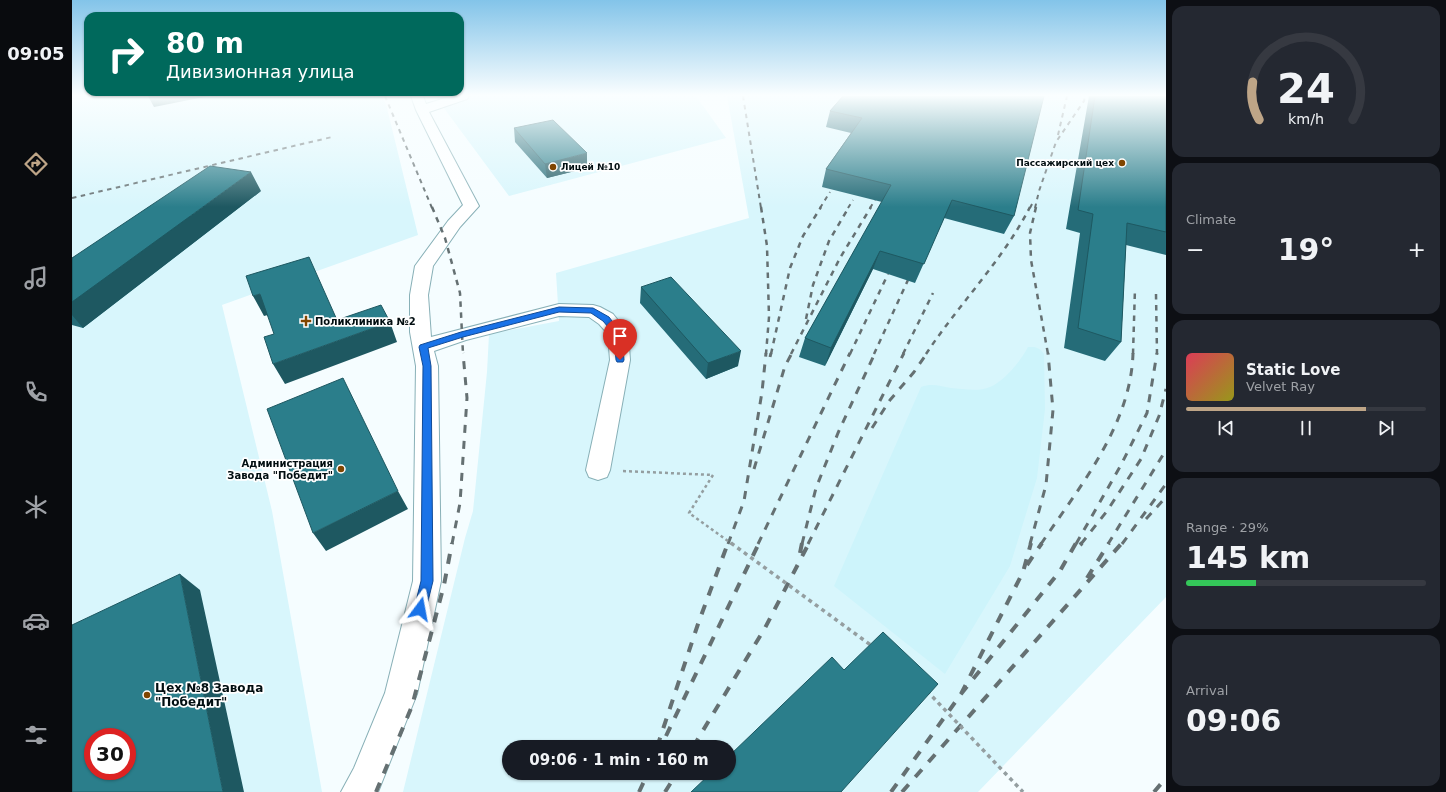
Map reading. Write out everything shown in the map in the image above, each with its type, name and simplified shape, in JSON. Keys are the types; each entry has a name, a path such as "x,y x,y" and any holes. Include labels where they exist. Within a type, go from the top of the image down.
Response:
{"street":[{"path":"359,792 366,780 401,694 427,581 427,366 420,332 419,295 424,266 454,224 471,206 435,133"},
{"path":"423,347 461,335 559,310 593,311 606,319 618,334 620,360 598,470"}],"path":[{"path":"598,470 713,475 689,513 875,649"},
{"path":"924,688 1023,792"}],"shaded area":[{"path":"72,133 393,133 418,235 222,305 272,511 322,792 72,792"},
{"path":"462,133 722,133 726,138 509,196"},
{"path":"734,133 1166,133 1166,597 978,792 403,792 465,538 473,511 487,372 489,334 559,321 556,273 749,218"},
{"path":"1028,347 1037,348 1044,354 1045,409 1037,478 1010,566 945,674 834,586 921,387 932,385 976,390 986,389 996,384 1012,370"}],"building":[{"path":"518,133 566,133 587,153 545,164"},
{"path":"851,133 1035,133 1014,216 952,200 924,264 880,251 831,348 805,338 891,185 826,169"},
{"name":"Пассажирский цех","path":"1089,133 1166,133 1166,232 1127,223 1121,342 1078,328 1093,214 1078,210"},
{"path":"210,166 251,172 72,302 72,258"},
{"path":"309,257 337,320 381,305 390,322 273,364 264,337 274,334 260,294 253,296 246,276"},
{"path":"671,277 741,351 708,363 641,287"},
{"name":"Администрация Завода \"Победит\"","path":"343,378 398,491 313,533 267,409"},
{"name":"Цех №8 Завода \"Победит\"","path":"180,574 223,792 72,792 72,625"},
{"path":"883,632 938,684 841,792 691,792 704,780 736,780 736,749 832,657 844,670"}],"railway":[{"path":"401,133 432,208"},
{"path":"749,133 761,208"},
{"path":"1035,208 1039,191 1056,142 1062,133"},
{"path":"72,198 332,137"},
{"path":"820,208 830,192"},
{"path":"848,208 853,200"},
{"path":"870,208 875,200"},
{"path":"1030,208 1033,202"},
{"path":"432,207 445,238 460,293 463,354"},
{"path":"761,207 767,246 769,317 766,354"},
{"path":"771,354 790,268 803,236 821,207"},
{"path":"806,319 813,285 829,241 849,207"},
{"path":"791,354 840,258 871,207"},
{"path":"926,354 994,264 1030,207"},
{"path":"1036,207 1030,233 1031,260 1048,354"},
{"path":"850,354 888,274"},
{"path":"874,354 908,280"},
{"path":"1133,354 1135,288"},
{"path":"903,354 933,293"},
{"path":"1156,294 1157,353"},
{"path":"452,544 460,503 467,398 463,353"},
{"path":"728,544 744,501 762,392 766,353"},
{"path":"770,357 771,353"},
{"path":"754,469 785,366 792,353"},
{"path":"758,544 850,353"},
{"path":"802,544 816,488 838,433 875,353"},
{"path":"808,544 904,353"},
{"path":"872,428 890,400 914,372 927,353"},
{"path":"1030,544 1046,485 1053,410 1048,353"},
{"path":"1041,544 1087,477 1113,430 1123,405 1130,380 1133,353"},
{"path":"1076,544 1121,465 1147,413 1157,353"},
{"path":"1081,544 1107,511 1141,459 1159,416 1166,389"},
{"path":"1108,544 1166,450"},
{"path":"1122,544 1166,484"},
{"path":"1146,519 1166,497"},
{"path":"376,792 412,706 444,585 452,543"},
{"path":"659,740 698,624 728,543"},
{"path":"666,736 759,543"},
{"path":"800,553 802,543"},
{"path":"697,740 765,628 809,543"},
{"path":"961,694 1023,572 1031,543"},
{"path":"1027,565 1042,543"},
{"path":"961,694 1060,571 1076,543"},
{"path":"1087,578 1109,543"},
{"path":"902,792 1122,543"},
{"path":"891,792 961,694"},
{"path":"1154,792 1166,778"},
{"path":"639,792 645,780"},
{"path":"665,792 673,780"}],"place":[{"name":"Пассажирский цех","path":"1122,163"},
{"name":"Лицей №10","path":"553,167"},
{"name":"Поликлиника №2","path":"306,321"},
{"name":"Администрация Завода \"Победит\"","path":"341,469"},
{"name":"Цех №8 Завода \"Победит\"","path":"147,695"}],"route":[{"path":"420,609 427,581 427,366 423,347 461,335 559,310 593,311 606,319 618,334 620,360"}]}
